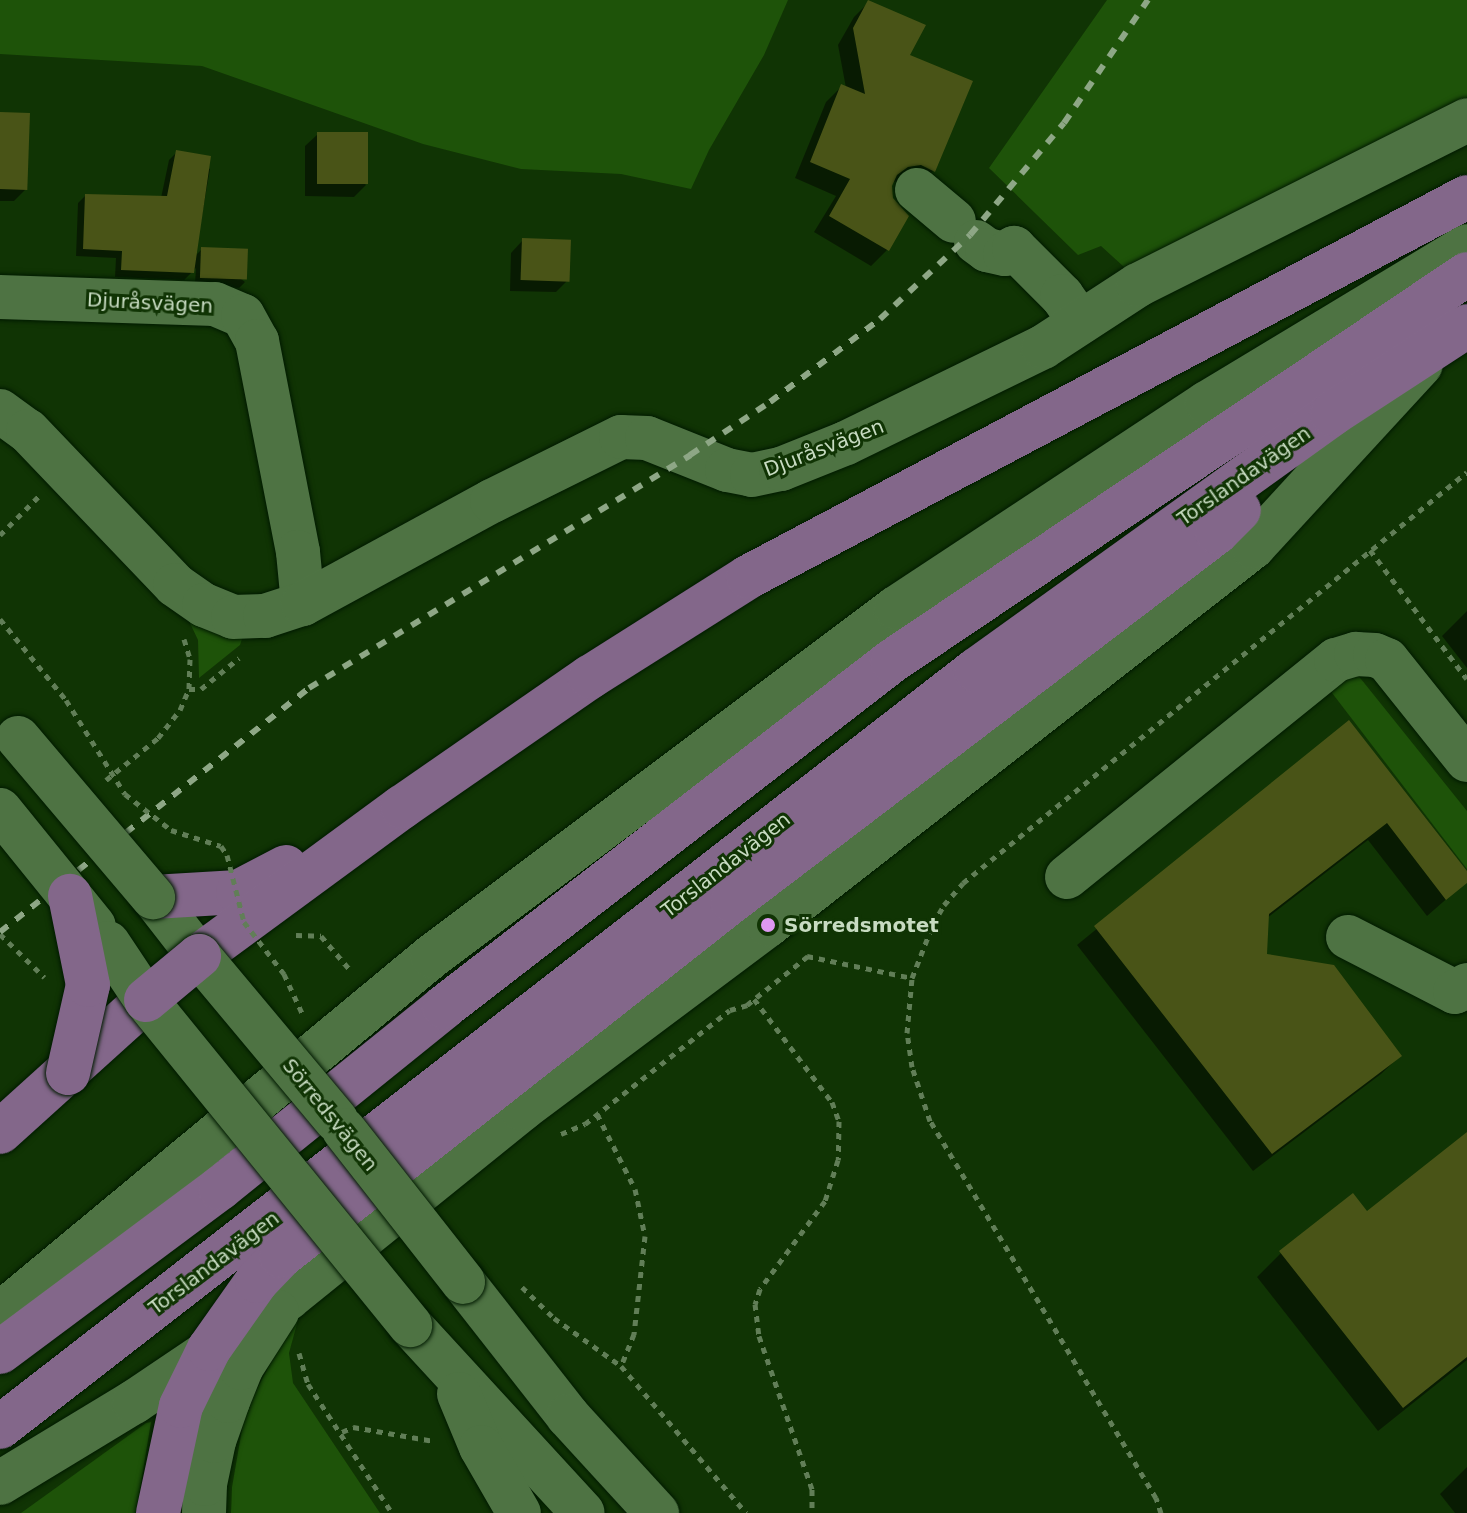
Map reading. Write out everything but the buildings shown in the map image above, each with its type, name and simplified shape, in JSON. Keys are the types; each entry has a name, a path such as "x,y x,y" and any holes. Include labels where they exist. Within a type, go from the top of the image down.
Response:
{"main road":[{"path":"0,1132 199,956 241,907 402,807 590,677 748,577 864,513 1467,197"},
{"name":"Torslandavägen","path":"0,1352 220,1188 456,997 892,661 1467,274"},
{"name":"Torslandavägen","path":"0,1427 976,670 1332,414 1453,335"},
{"path":"158,1513 181,1406 209,1349 257,1281 281,1256 732,901 1217,532 1332,414"},
{"path":"68,1073 88,985 70,896"},
{"path":"153,897 241,907"}],"street":[{"name":"Djuråsvägen","path":"284,610 602,444 621,437 647,438 727,470 752,475 781,469 936,402 1043,347 1138,285 1467,120"},
{"path":"917,190 1062,296 1080,322"},
{"path":"0,1314 432,956 896,608 1207,403 1467,246"},
{"name":"Djuråsvägen","path":"0,297 215,304 243,316 257,341 298,552 284,610"},
{"path":"0,1483 134,1402 288,1298 499,1127 768,925 1253,547 1453,335"},
{"path":"0,411 28,431 175,585 204,605 233,617 284,610"},
{"path":"1067,877 1336,660 1356,654 1375,655 1387,660 1467,760"},
{"name":"Sörredsvägen","path":"9,728 153,897 344,1130 568,1416 657,1513"},
{"path":"0,810 70,896 146,1000 410,1325 583,1513"},
{"path":"1348,937 1455,992 1467,985"},
{"path":"204,1513 205,1484 214,1441 236,1379 257,1340 288,1298"},
{"path":"448,1366 481,1447 519,1513"}],"path":[{"path":"1164,1513 930,1121 916,1081 907,1033 912,978 938,914 963,883 1467,472"},
{"path":"0,535 34,501"},
{"path":"1370,550 1467,679"},
{"path":"95,788 158,738 180,710 189,689 201,689 263,637 284,610"},
{"path":"0,619 66,700 125,794 171,830 221,846 241,907 284,974 303,1014"},
{"path":"796,948 808,956 912,978"},
{"path":"754,999 832,1102 839,1121 838,1160 825,1201 760,1289 755,1304 759,1336 812,1489 812,1513"},
{"path":"597,1114 635,1189 645,1236 634,1334 621,1366"},
{"path":"513,1278 554,1318 621,1366 746,1513"},
{"path":"299,1345 301,1370 392,1513"},
{"path":"342,1432 353,1427 444,1443"}],"green space":[{"path":"0,0 788,0 764,55 709,150 691,189 621,174 521,169 423,144 202,66 0,54"},
{"path":"1107,0 1467,0 1467,137 1157,297 1101,246 1078,255 989,168"},
{"path":"189,621 243,636 240,645 199,678 198,640"},
{"path":"1357,674 1467,811 1467,869 1329,689"},
{"path":"298,1320 289,1353 293,1383 380,1513 231,1513 232,1487 245,1412 290,1326"},
{"path":"151,1422 136,1513 21,1513 146,1423"}],"railway":[{"path":"0,932 309,688 690,455 770,402 880,319 970,235 1064,123 1148,0"}],"place":[{"name":"Sörredsmotet","path":"768,925"}]}
